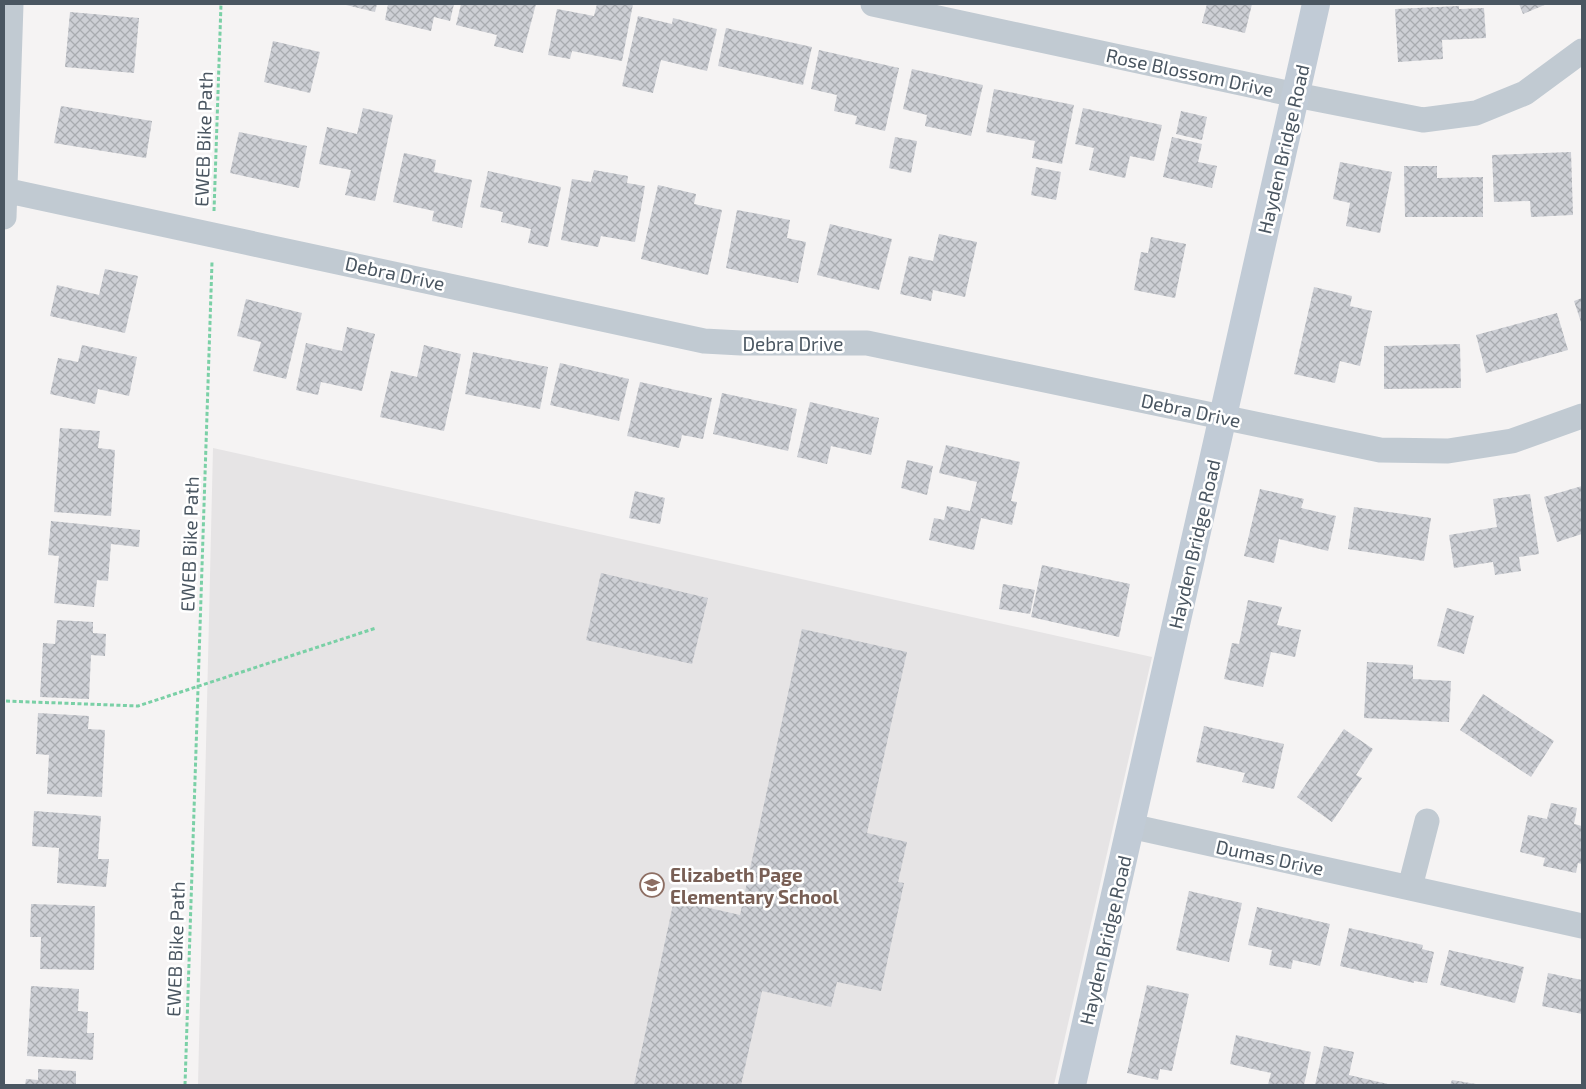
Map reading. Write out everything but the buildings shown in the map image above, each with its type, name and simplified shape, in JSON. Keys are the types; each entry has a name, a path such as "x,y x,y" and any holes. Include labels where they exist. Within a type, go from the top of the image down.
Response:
{"street":[{"path":"4,217 11,4"},
{"name":"Rose Blossom Drive","path":"873,4 1296,95 1423,120 1476,113 1525,93 1582,51"},
{"name":"Hayden Bridge Road","path":"1072,1085 1316,4"},
{"name":"Debra Drive","path":"4,190 704,341 740,343 867,343 1380,450 1448,451 1512,441 1582,416"},
{"path":"1410,888 1427,820"},
{"name":"Dumas Drive","path":"1130,826 1582,926"}],"path":[{"name":"EWEB Bike Path","path":"184,1085 221,4"},
{"path":"6,701 138,706 198,688 376,628"}],"shaded area":[{"name":"Elizabeth Page Elementary School","path":"213,448 1152,657 1054,1085 198,1085"}],"place":[{"name":"Elizabeth Page Elementary School","path":"652,885"}]}
